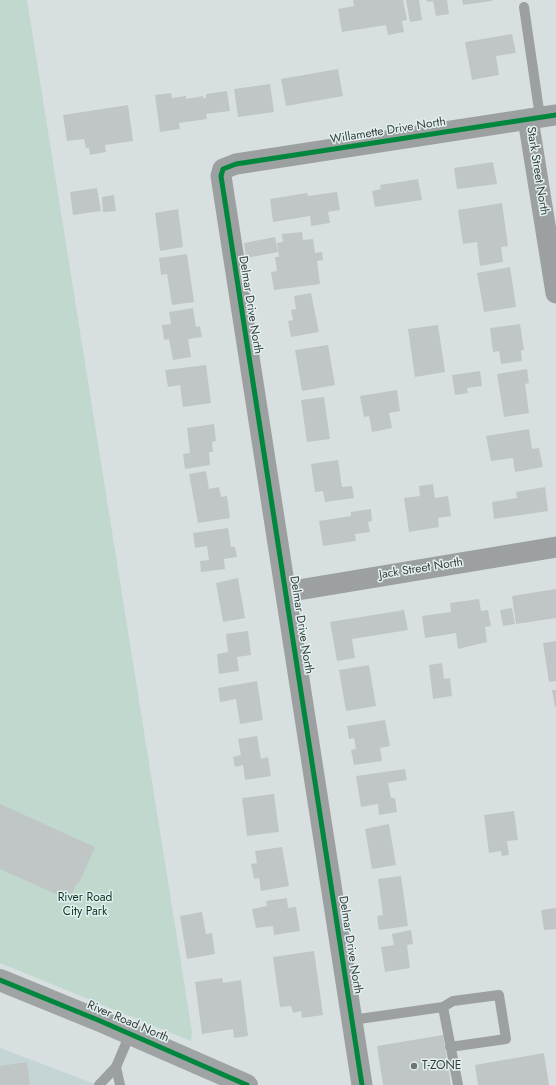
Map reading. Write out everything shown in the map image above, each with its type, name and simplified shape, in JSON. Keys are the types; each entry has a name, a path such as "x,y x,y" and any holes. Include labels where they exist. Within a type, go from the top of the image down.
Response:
{"main road":[{"name":"River Road North","path":"0,980 247,1085"}],"street":[{"name":"Willamette Drive North","path":"223,169 236,164 542,117"},
{"name":"Stark Street North","path":"542,117 556,293"},
{"name":"Delmar Drive North","path":"223,169 221,186 286,592 362,1085"},
{"name":"Jack Street North","path":"286,592 556,547"}],"lane":[{"path":"524,7 542,117"},
{"path":"352,1020 443,1008 453,1001 499,995 506,1039 450,1047"},
{"path":"443,1008 458,1085"},
{"path":"99,1085 116,1067 130,1034"},
{"path":"116,1067 120,1085"}],"shaded area":[{"path":"0,1048 98,1085 0,1085"}],"green space":[{"name":"River Road City Park","path":"0,0 27,0 192,1032 191,1041 0,963"}],"building":[{"path":"353,0 403,0 407,20 402,21 404,32 388,35 386,25 342,32 338,9 354,6"},
{"path":"406,0 419,0 422,20 410,22"},
{"path":"427,0 447,0 449,14 436,16 433,1 427,2"},
{"path":"462,0 492,0 492,1 463,5"},
{"path":"512,34 516,53 496,56 499,75 472,80 465,42"},
{"path":"338,69 343,96 286,106 281,79"},
{"path":"270,84 274,112 238,117 234,89"},
{"path":"227,91 230,111 206,114 207,119 179,123 180,129 160,132 155,95 171,93 172,98 186,96 186,99 203,96 203,98 206,98 206,94"},
{"path":"128,105 133,141 105,145 106,152 90,155 89,148 86,148 84,139 67,141 63,115"},
{"path":"493,162 497,184 457,189 454,168"},
{"path":"418,179 422,200 375,207 372,191 381,189 380,185"},
{"path":"97,188 101,211 73,215 70,192"},
{"path":"337,192 340,210 328,212 330,223 311,226 310,216 273,222 270,199 307,193 308,196"},
{"path":"114,195 116,211 103,212 102,197"},
{"path":"502,203 508,246 501,247 503,262 480,266 477,242 463,244 458,210"},
{"path":"178,209 183,247 160,251 155,213"},
{"path":"302,232 303,240 313,239 315,253 322,252 323,260 317,261 320,284 274,290 271,272 277,271 275,257 279,257 277,243 283,242 282,234"},
{"path":"275,237 278,252 246,258 244,243"},
{"path":"187,254 194,302 172,305 167,274 161,275 159,258"},
{"path":"510,267 516,307 484,312 477,273"},
{"path":"311,293 319,332 291,337 288,321 293,320 291,310 296,309 294,296"},
{"path":"193,308 196,327 200,326 202,337 188,339 191,357 173,360 169,339 164,340 162,325 171,324 169,312"},
{"path":"520,324 524,350 521,350 522,361 501,364 499,351 493,352 490,328"},
{"path":"438,325 445,372 415,377 408,329"},
{"path":"328,345 335,385 302,391 295,350"},
{"path":"206,365 211,403 183,407 180,385 168,387 165,370"},
{"path":"527,369 529,383 525,384 529,413 504,417 497,374"},
{"path":"480,371 482,386 467,388 468,393 455,395 452,375"},
{"path":"397,390 400,411 389,413 392,428 372,432 369,416 364,417 360,396"},
{"path":"324,397 330,439 307,442 301,400"},
{"path":"214,424 216,441 212,442 213,452 209,452 210,465 185,469 183,454 190,453 187,428"},
{"path":"529,429 532,449 539,448 543,467 515,472 513,458 491,461 486,436"},
{"path":"338,460 342,487 352,486 354,498 325,502 323,491 315,492 311,464"},
{"path":"206,471 209,489 219,487 221,497 227,496 230,518 198,523 189,474"},
{"path":"433,484 435,498 448,496 451,516 438,518 439,527 409,532 404,498 420,496 419,486"},
{"path":"545,487 548,511 494,519 492,502 517,498 516,492"},
{"path":"371,509 372,521 368,522 370,532 355,534 356,541 323,546 319,521 351,516 351,512"},
{"path":"228,528 231,547 235,547 237,557 224,559 225,569 201,572 200,561 209,560 207,546 195,548 193,533"},
{"path":"238,578 245,618 223,622 216,583"},
{"path":"556,589 556,618 516,624 512,596"},
{"path":"479,599 481,611 488,610 491,626 485,627 487,642 458,649 456,633 425,638 422,616 451,612 450,603"},
{"path":"512,608 515,624 503,626 500,610"},
{"path":"404,610 408,630 352,639 355,658 337,661 330,622"},
{"path":"248,631 251,655 237,657 239,671 219,674 217,654 228,652 226,634"},
{"path":"556,641 556,681 549,682 543,643"},
{"path":"442,663 444,679 450,678 452,696 433,699 429,665"},
{"path":"369,665 376,706 346,711 339,670"},
{"path":"257,681 263,720 240,724 236,699 220,702 218,688"},
{"path":"552,690 556,690 556,707 555,707"},
{"path":"385,720 390,746 380,748 382,761 354,765 351,750 356,749 354,738 349,739 347,726"},
{"path":"257,736 261,759 268,757 271,776 245,780 243,765 235,767 233,757 241,755 238,739"},
{"path":"405,769 407,780 388,783 391,798 395,798 397,812 379,815 378,804 361,807 356,776"},
{"path":"274,794 279,832 247,836 242,798"},
{"path":"0,804 95,847 79,883 77,883 69,900 0,869"},
{"path":"514,811 518,840 507,841 509,855 502,856 501,851 489,853 484,815"},
{"path":"389,824 396,865 372,869 365,829"},
{"path":"282,847 289,886 261,891 259,878 254,879 251,864 257,863 255,851"},
{"path":"401,876 408,926 379,930 377,916 383,915 378,879"},
{"path":"287,898 288,908 296,907 300,931 274,935 273,926 256,928 252,909 267,906 266,901"},
{"path":"556,908 556,929 544,930 541,910"},
{"path":"202,912 206,934 212,933 215,954 187,959 180,916"},
{"path":"411,930 413,944 407,945 410,968 385,972 381,947 394,945 392,934"},
{"path":"314,951 323,1015 302,1018 301,1011 293,1013 291,1006 280,1007 273,957"},
{"path":"222,978 223,983 241,980 248,1036 234,1038 233,1029 202,1034 195,982"},
{"name":"T-ZONE","path":"443,1035 451,1085 383,1085 377,1046"},
{"path":"544,1053 549,1085 478,1085 475,1065"},
{"path":"27,1062 30,1085 0,1085 0,1066"}],"cycle path":[{"path":"362,1085 221,176 223,169 236,164 556,115"},
{"path":"0,980 98,1020 247,1085"}],"place":[{"name":"T-ZONE","path":"414,1066"}]}
